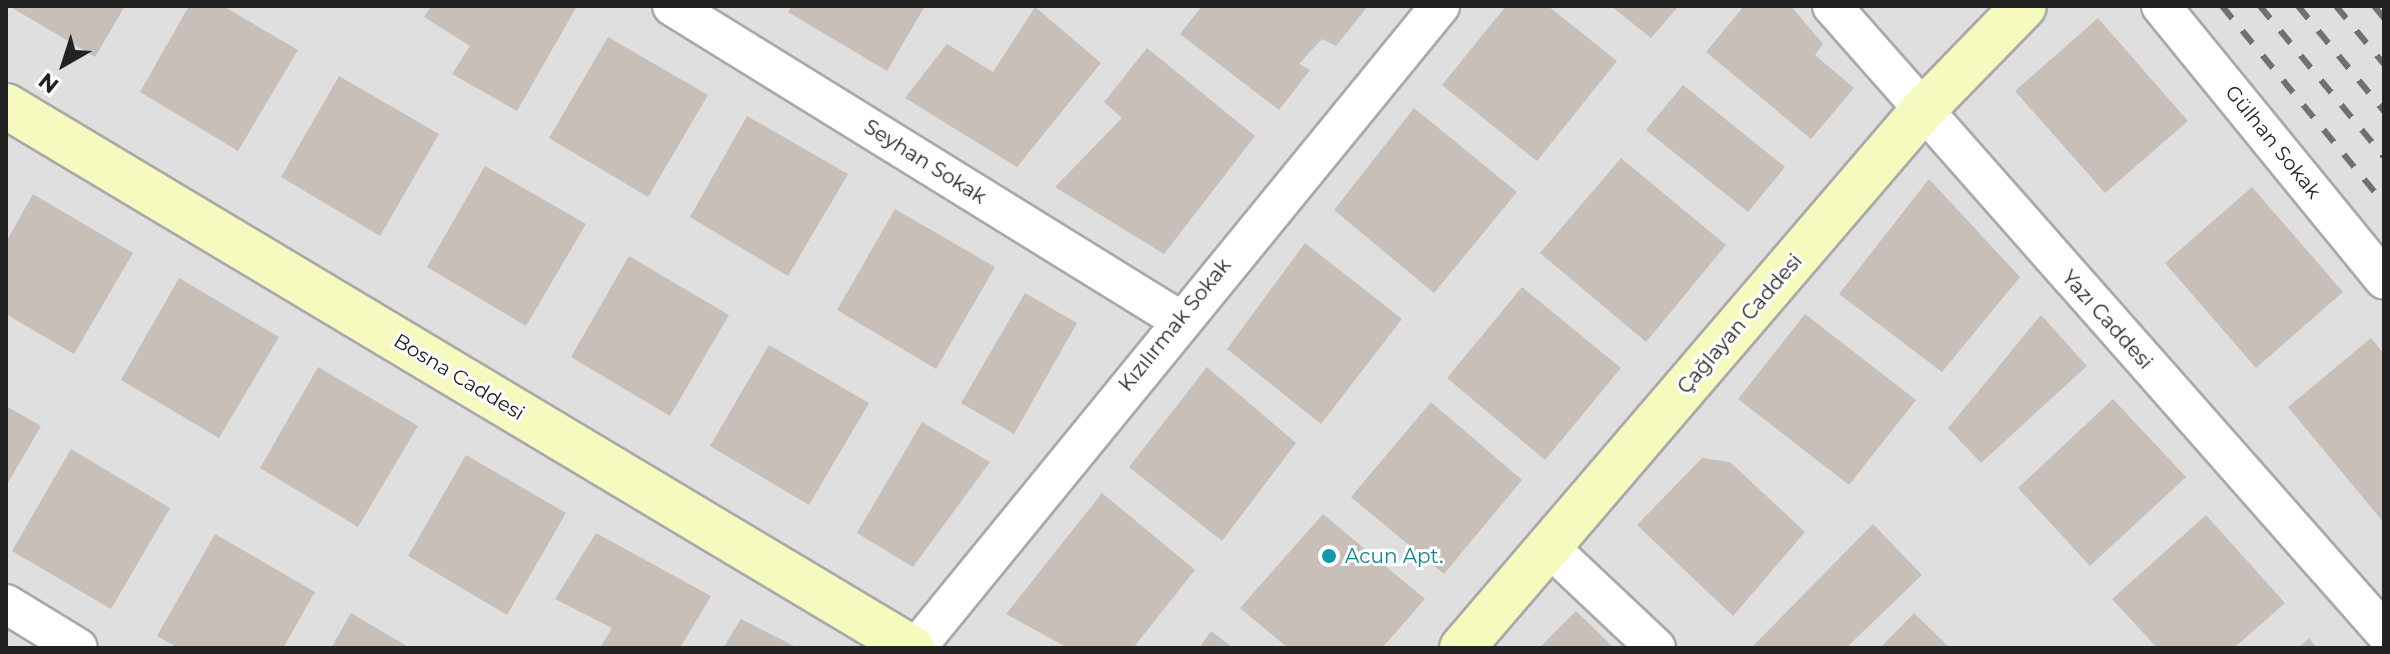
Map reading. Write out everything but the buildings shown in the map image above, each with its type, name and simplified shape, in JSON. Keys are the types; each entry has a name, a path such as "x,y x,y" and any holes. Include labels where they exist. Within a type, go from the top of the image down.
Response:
{"street":[{"name":"Seyhan Sokak","path":"672,6 1178,319"},
{"name":"Kızılırmak Sokak","path":"914,648 1178,319 1440,6"},
{"name":"Yazı Caddesi","path":"1832,6 2384,632"},
{"name":"Çağlayan Caddesi","path":"1462,648 1922,111 2024,6"},
{"name":"Gülhan Sokak","path":"2161,6 2384,279"},
{"name":"Bosna Caddesi","path":"6,106 914,648"},
{"path":"1549,547 1656,648"},
{"path":"6,604 78,648"}],"shaded area":[{"path":"6,6 2384,6 2384,648 6,648"}],"railway":[{"path":"2222,6 2384,203"},
{"path":"2260,6 2384,157"},
{"path":"2298,6 2384,111"},
{"path":"2336,6 2384,64"},
{"path":"2374,6 2384,18"}],"place":[{"name":"Acun Apt.","path":"1329,556"}]}
